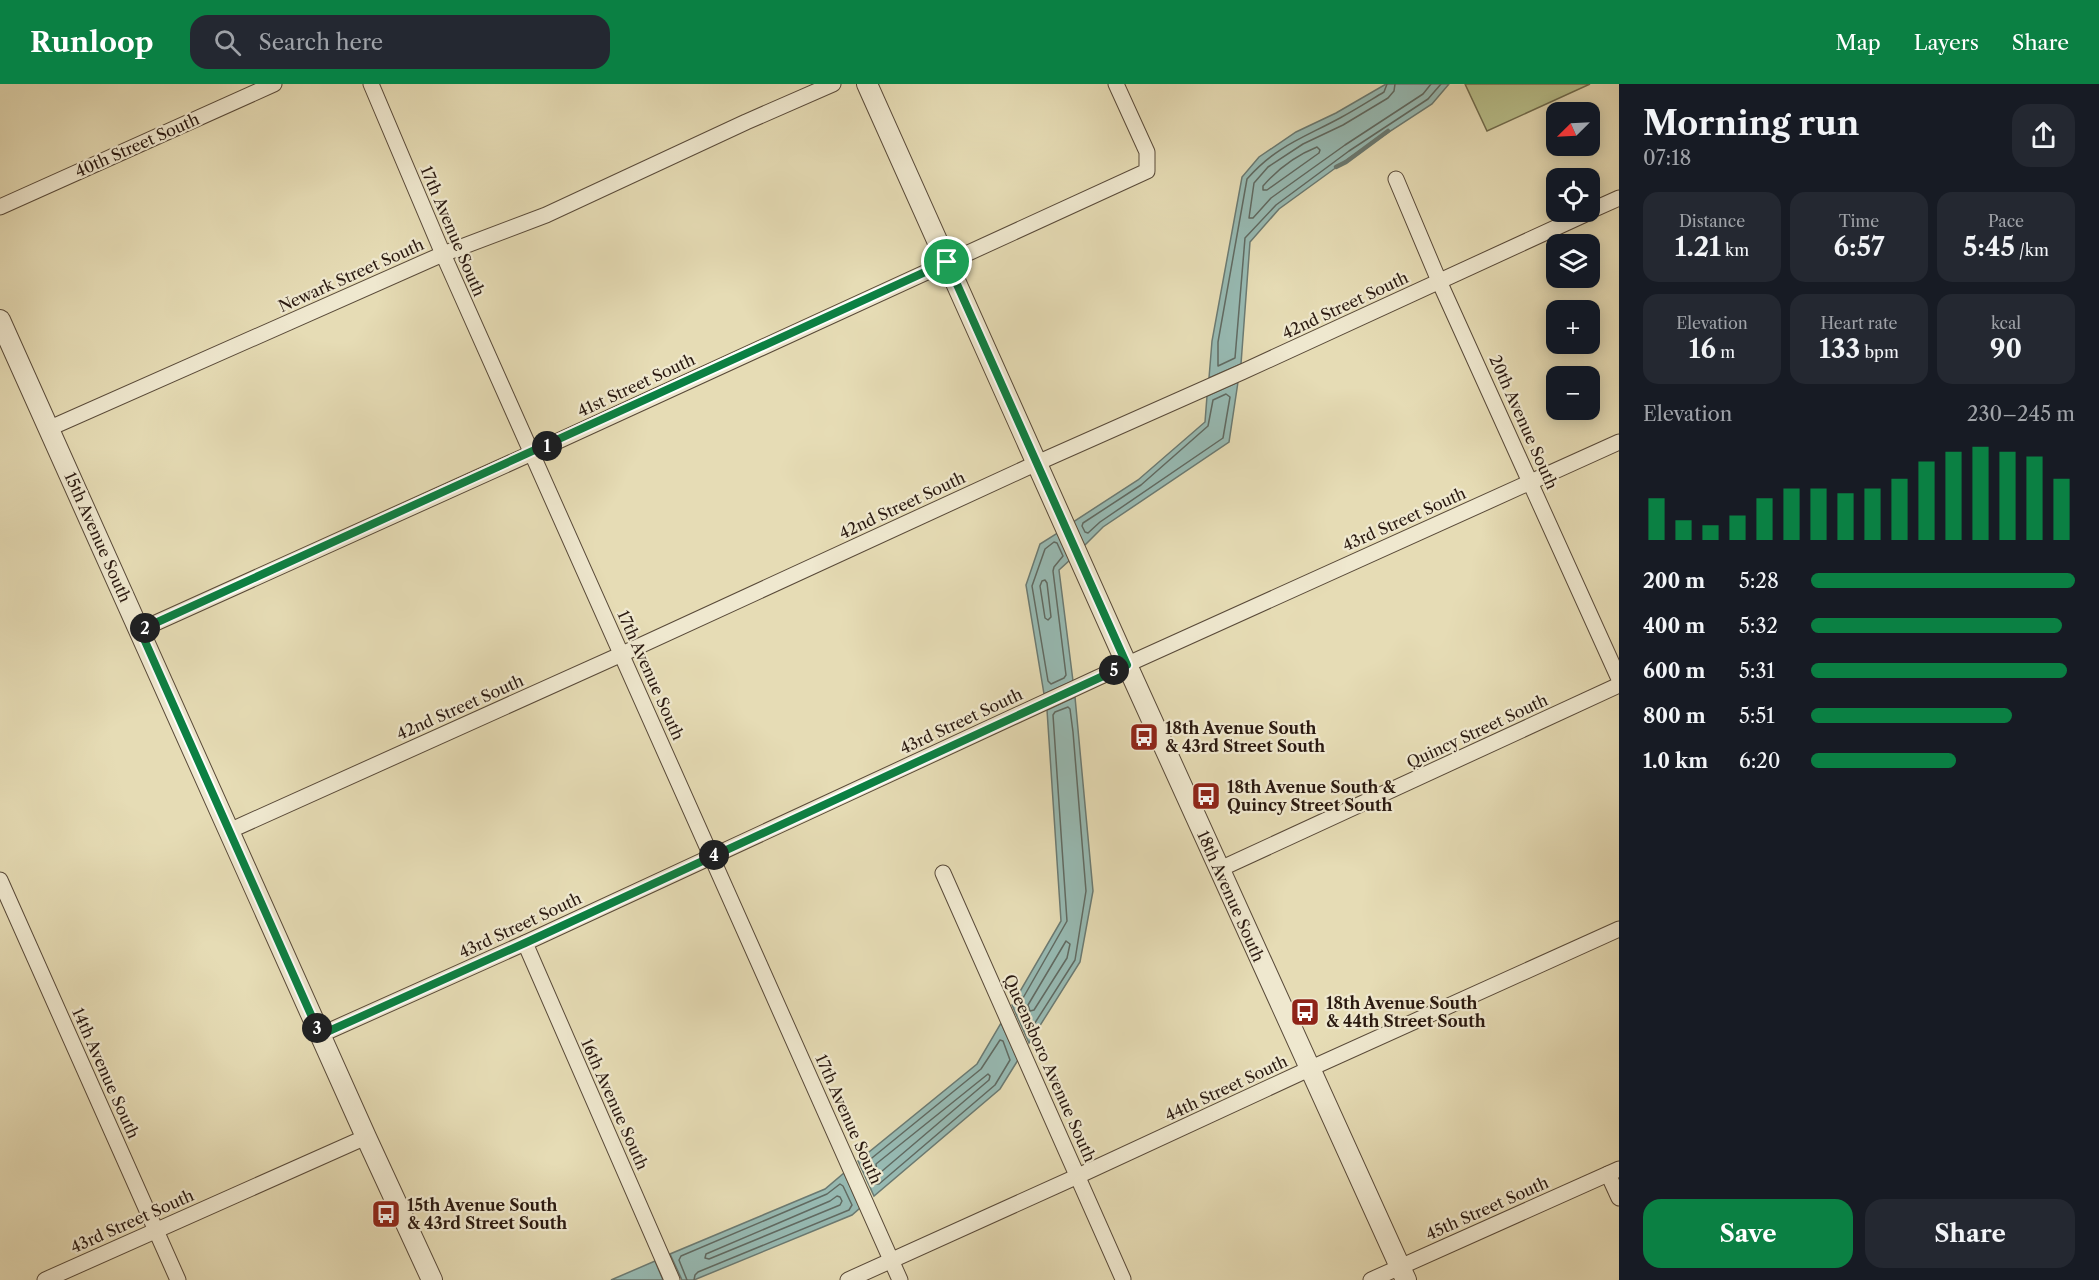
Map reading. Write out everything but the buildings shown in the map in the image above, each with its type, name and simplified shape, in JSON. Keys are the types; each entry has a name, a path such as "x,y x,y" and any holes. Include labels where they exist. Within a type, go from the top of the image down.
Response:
{"street":[{"name":"40th Street South","path":"0,207 274,84"},
{"name":"17th Avenue South","path":"371,84 442,254 900,1280"},
{"name":"Newark Street South","path":"50,428 442,254 546,215 833,84"},
{"name":"18th Avenue South","path":"867,84 1309,1069 1403,1273"},
{"name":"41st Street South","path":"140,630 1147,171 1147,152 1116,84"},
{"name":"20th Avenue South","path":"1396,179 1439,281 1619,680"},
{"name":"42nd Street South","path":"1600,207 1619,198"},
{"name":"42nd Street South","path":"229,831 1242,372 1566,222"},
{"name":"15th Avenue South","path":"1,327 50,428 320,1035 432,1280"},
{"name":"43rd Street South","path":"320,1035 1619,442"},
{"name":"Quincy Street South","path":"1220,869 1619,685"},
{"name":"Queensboro Avenue South","path":"943,873 1123,1279"},
{"name":"14th Avenue South","path":"0,880 178,1280"},
{"name":"44th Street South","path":"848,1280 1619,929"},
{"name":"16th Avenue South","path":"525,943 672,1280"},
{"name":"43rd Street South","path":"45,1280 366,1137"},
{"name":"45th Street South","path":"1371,1280 1403,1273 1614,1171"},
{"path":"1614,1171 1619,1198"}],"green space":[{"path":"1465,84 1590,84 1546,102 1546,104 1487,131"}],"water":[{"path":"1386,84 1449,84 1432,104 1352,156 1279,209 1250,242 1241,364 1209,378 1212,341 1242,177 1259,157 1296,132 1336,113"},
{"path":"1238,382 1229,442 1103,527 1084,546 1073,522 1138,480 1205,422 1207,396"},
{"path":"1059,532 1071,559 1059,570 1073,681 1044,694 1026,585 1040,544"},
{"path":"1075,697 1093,891 1080,962 1029,1043 1012,1005 1061,921 1047,710"},
{"path":"1001,1023 1018,1060 1000,1089 874,1196 858,1161 977,1064"},
{"path":"844,1173 860,1208 852,1215 694,1280 682,1280 670,1254 825,1189"},
{"path":"655,1261 663,1280 611,1280"}],"waterway":[{"path":"1336,167 1388,131"}],"place":[{"name":"18th Avenue South & 43rd Street South","path":"1144,737"},
{"name":"18th Avenue South & Quincy Street South","path":"1206,796"},
{"name":"18th Avenue South & 44th Street South","path":"1305,1012"},
{"name":"15th Avenue South & 43rd Street South","path":"386,1214"}],"route":[{"path":"947,262 1127,665 525,943 320,1035 140,630 947,262"}]}
